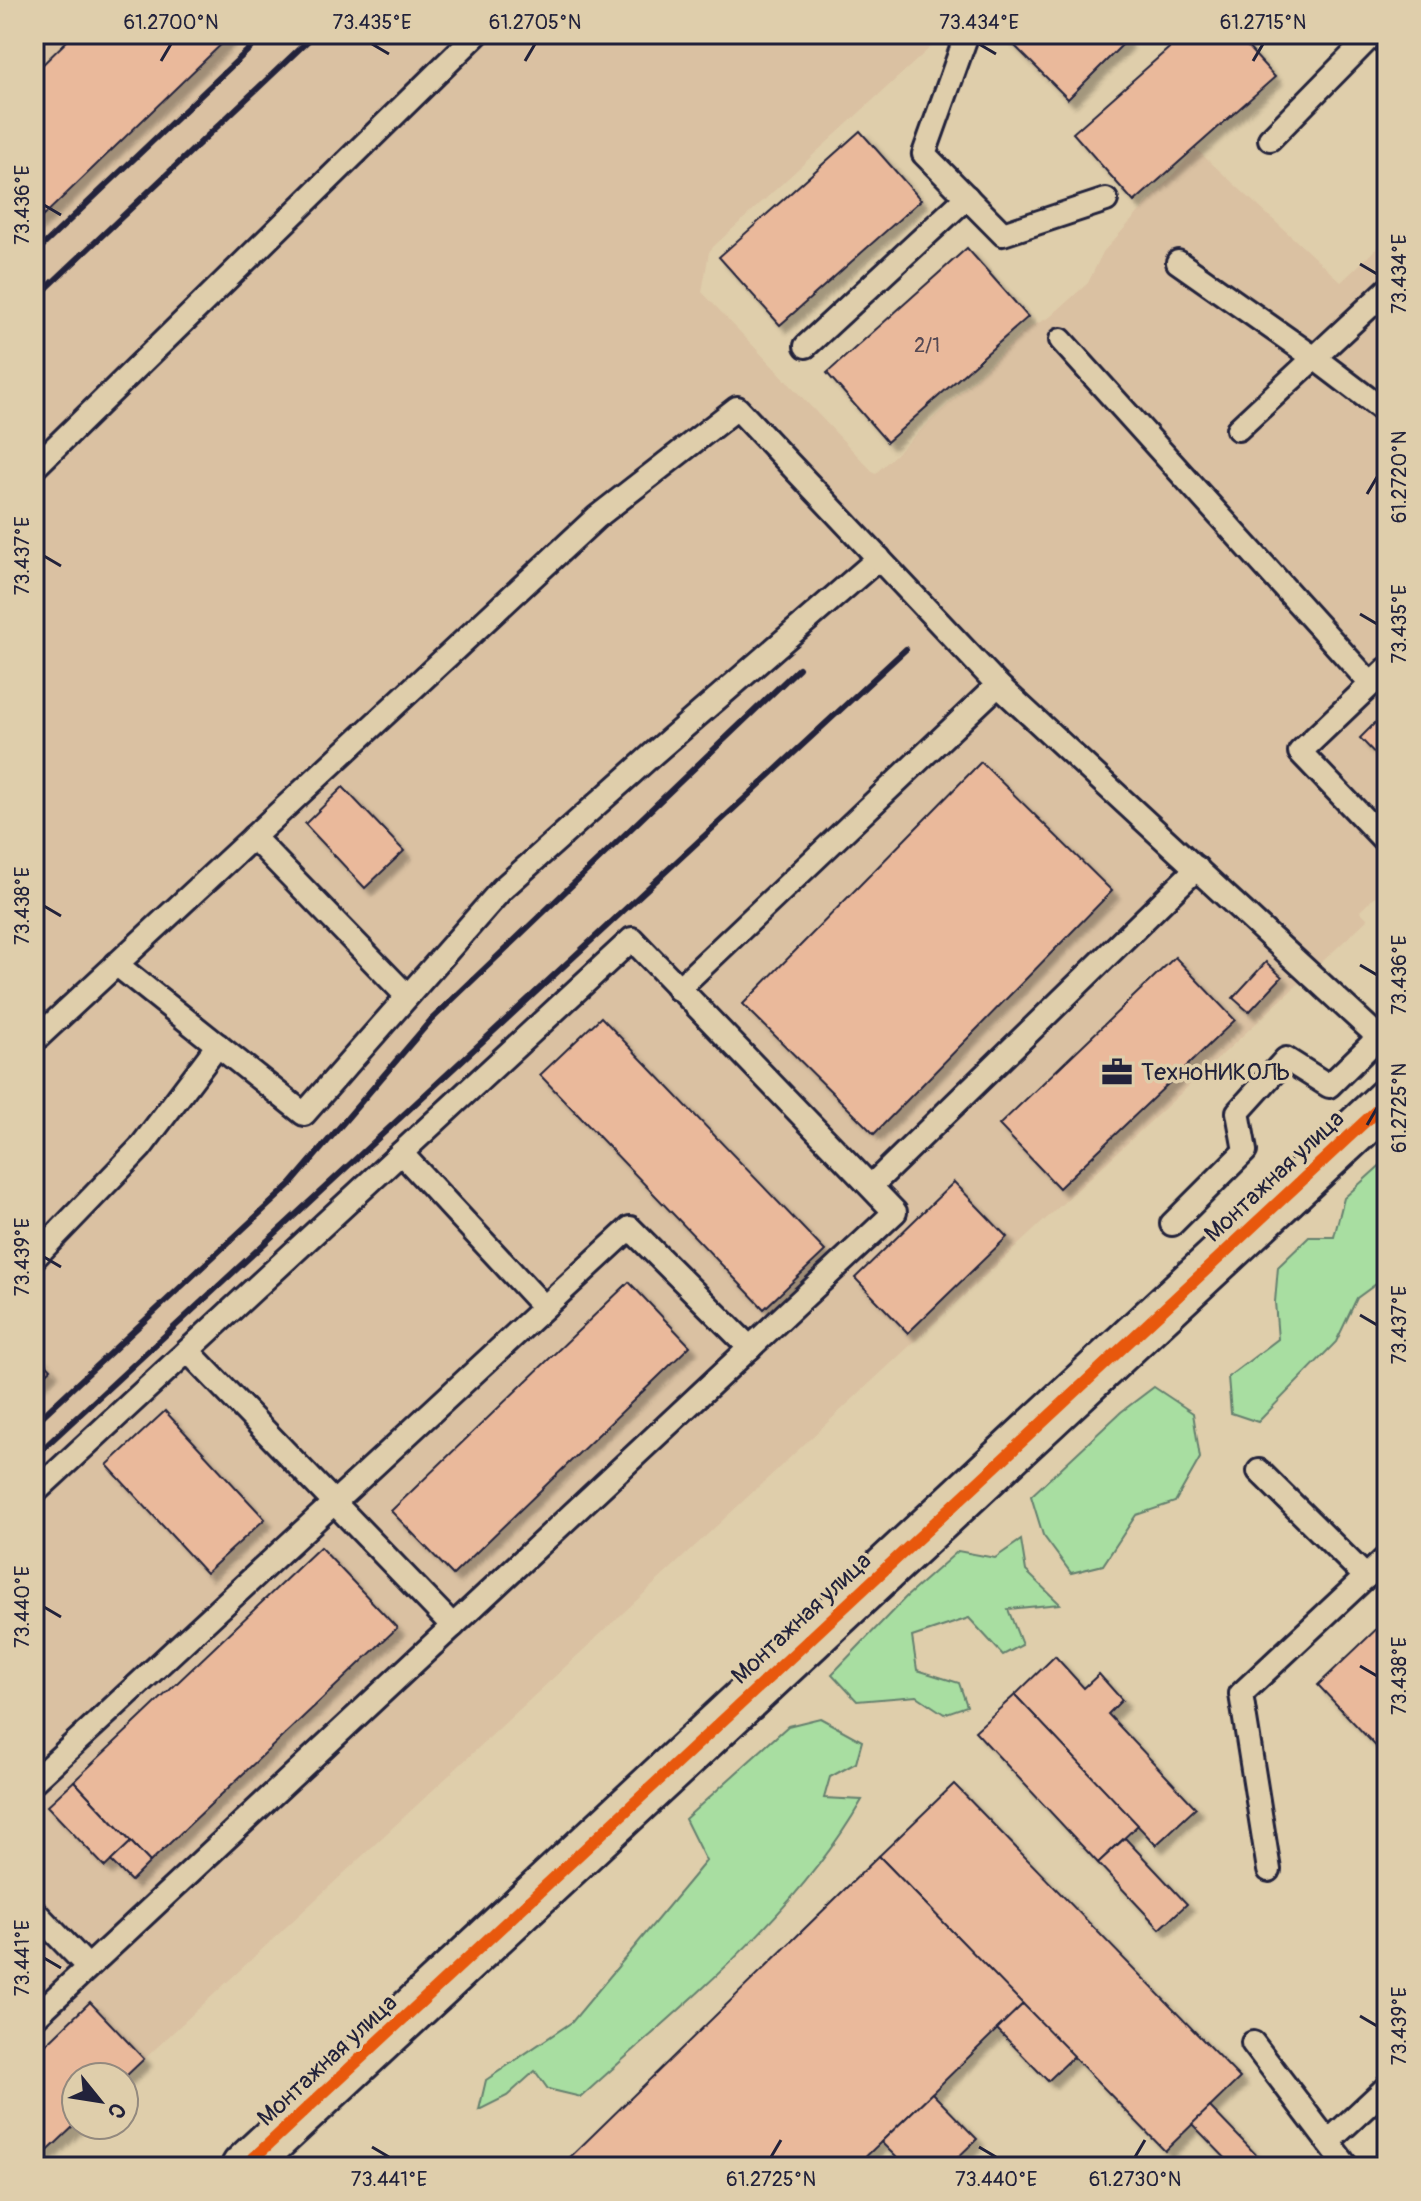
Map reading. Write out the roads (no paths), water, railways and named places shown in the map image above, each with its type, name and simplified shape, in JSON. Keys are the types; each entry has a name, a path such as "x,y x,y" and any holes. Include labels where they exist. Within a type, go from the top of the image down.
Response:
{"street":[{"name":"Монтажная улица","path":"244,2167 1387,1101"}],"lane":[{"path":"37,460 477,34"},
{"path":"967,34 924,154 1003,234 1106,200"},
{"path":"1270,139 1373,34"},
{"path":"806,346 967,197"},
{"path":"1178,262 1387,413"},
{"path":"1238,429 1387,290"},
{"path":"1061,340 1379,676 1300,752 1387,843"},
{"path":"34,1041 597,517 737,408 998,685 1384,1037 1329,1086 1286,1059 1238,1112 1245,1151 1172,1224"},
{"path":"116,964 304,1114 502,889 879,558"},
{"path":"678,989 998,685"},
{"path":"253,837 407,996"},
{"path":"871,1186 1197,868"},
{"path":"34,1493 632,939 895,1212 34,2018"},
{"path":"34,1258 140,1148 218,1045"},
{"path":"401,1153 544,1307"},
{"path":"34,1781 630,1228 750,1348"},
{"path":"188,1351 453,1626"},
{"path":"1259,1471 1366,1577"},
{"path":"1269,1870 1241,1694 1387,1557"},
{"path":"34,1911 88,1967"},
{"path":"1253,2043 1347,2167"},
{"path":"1328,2142 1387,2087"}],"railway":[{"path":"34,254 265,34"},
{"path":"34,300 315,34"},
{"path":"34,1457 906,649"},
{"path":"34,1424 291,1184 431,1020 799,668"}],"place":[{"name":"ТехноНИКОЛЬ","path":"1117,1072"}]}
